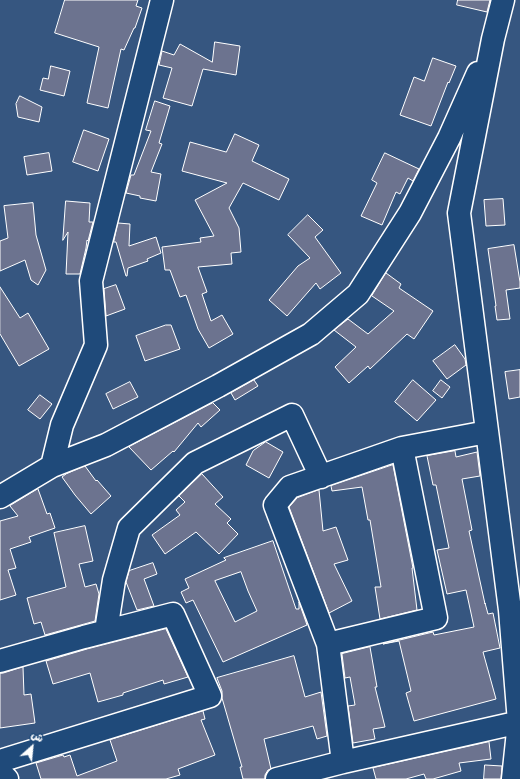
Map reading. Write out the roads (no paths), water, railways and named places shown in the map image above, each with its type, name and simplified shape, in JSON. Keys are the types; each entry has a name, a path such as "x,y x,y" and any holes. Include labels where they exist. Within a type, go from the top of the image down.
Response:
{"street":[{"path":"52,466 62,425 96,345 91,281 162,0"},
{"path":"503,0 493,39 459,213 510,610 516,631 520,722 513,779"},
{"path":"0,497 52,466 106,445 218,386 311,334 358,294 410,213 448,138 493,39"},
{"path":"106,631 114,580 130,528 195,463 292,415 321,477"},
{"path":"343,762 328,644 275,504 290,487 402,448 487,432"},
{"path":"328,644 436,618 402,448"},
{"path":"0,661 173,614 210,696 0,761"},
{"path":"277,779 343,762 520,722"},
{"path":"0,772 7,779"}]}
